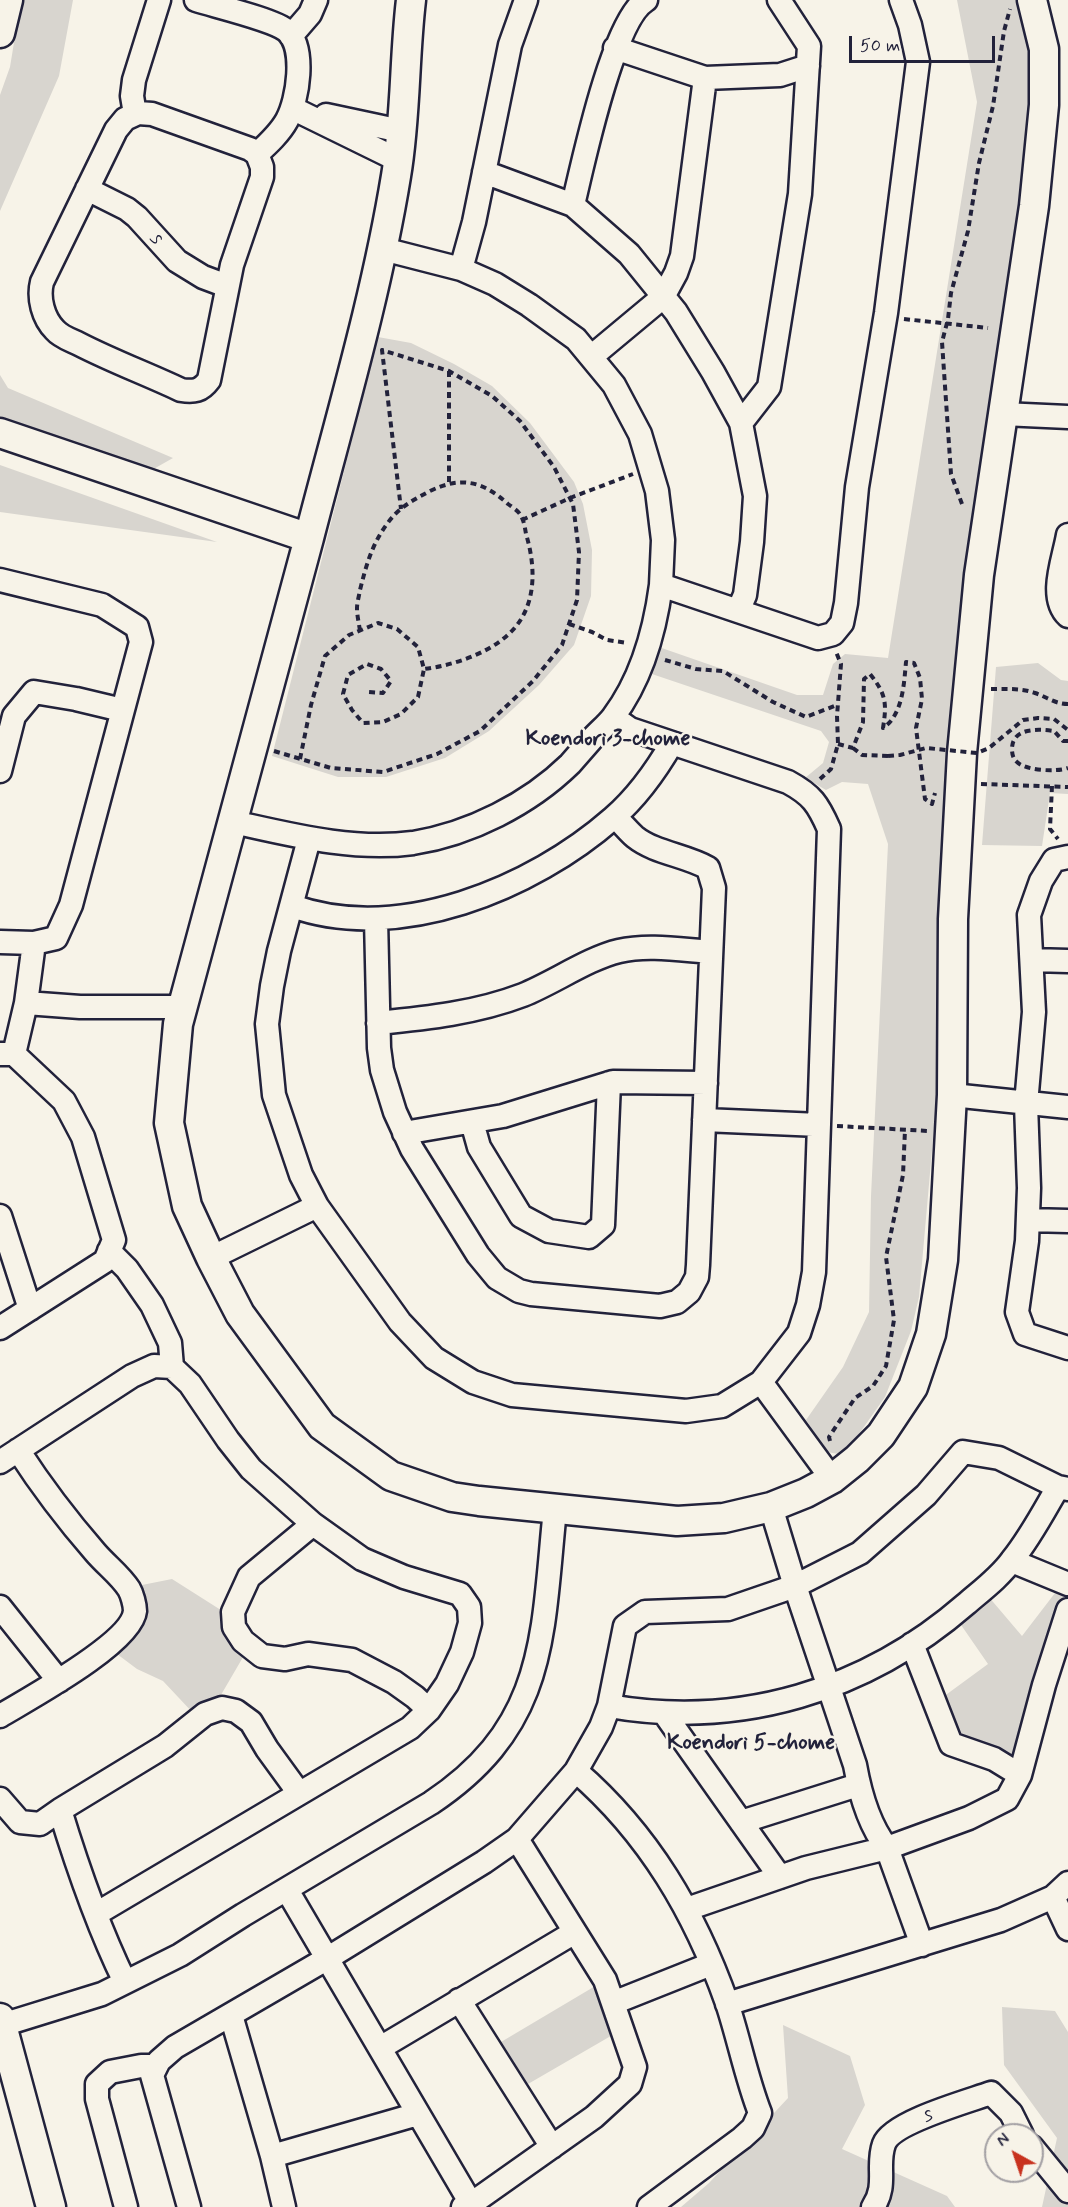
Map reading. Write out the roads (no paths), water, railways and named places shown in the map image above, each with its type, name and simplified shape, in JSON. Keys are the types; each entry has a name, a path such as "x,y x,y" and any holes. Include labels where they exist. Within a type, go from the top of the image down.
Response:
{"street":[{"path":"0,33 8,0"},
{"path":"135,114 132,96 134,80 159,0"},
{"path":"196,0 278,25 287,30 291,36 297,53 298,75 292,108 287,121 257,154"},
{"path":"291,36 310,14 316,0"},
{"path":"411,0 399,160 383,249 309,538 178,1023 169,1123 187,1206 211,1258 240,1314 322,1426 391,1476 452,1497 677,1521 724,1518 771,1507 806,1493 832,1479 857,1459 881,1435 913,1387 931,1334 943,1260 952,1095 953,919 962,753 980,575 1034,206 1044,105 1044,49 1032,0"},
{"path":"461,269 474,222 510,45 526,0"},
{"path":"573,205 595,114 615,48 638,5 646,0"},
{"path":"741,423 769,387 800,194 808,46 779,0"},
{"path":"661,585 818,638 833,634 842,623 857,487 886,314 918,62 910,25 901,0"},
{"path":"615,48 705,78 780,75 808,66"},
{"path":"591,357 663,297 676,273 682,256 705,78"},
{"path":"292,108 401,131"},
{"path":"292,108 399,160"},
{"path":"135,114 152,114 250,149 257,154 262,167 262,177 227,286 209,380 204,386 191,392 181,390 94,352 60,335 53,329 45,313 40,290 42,282 116,130 125,119 135,114"},
{"path":"484,172 573,205 629,254 676,312 713,372 741,423 755,496 745,595 738,611"},
{"name":"s","path":"87,189 127,209 137,217 170,255 189,270 227,286"},
{"path":"233,822 309,839 345,843 413,843 450,834 512,807 570,764 614,717 646,649 658,607 663,540 657,491 640,434 614,385 576,339 529,304 495,284 461,269 383,249"},
{"path":"1003,414 1068,417"},
{"path":"0,433 309,538"},
{"path":"1068,535 1057,593 1061,609 1068,616"},
{"path":"0,580 102,605 137,627 141,642 70,905 56,938 34,944 0,942"},
{"path":"0,771 14,716 34,692 122,710"},
{"path":"309,839 272,986 267,1024 274,1095 301,1175 317,1206 400,1322 434,1358 473,1382 512,1395 686,1411 722,1406 761,1382 799,1332 808,1305 814,1272 829,829 820,810 806,792 788,782 630,729 614,717"},
{"path":"292,906 338,916 376,919 432,910 501,889 558,859 615,817 672,743"},
{"path":"376,919 378,1023 382,1070 404,1133 478,1255 497,1278 531,1294 670,1305 689,1292 697,1277 714,888 708,868 693,860 658,850 636,838 615,817"},
{"path":"1065,851 1054,860 1041,881 1029,915 1034,1011 1026,1104 1029,1188 1027,1241 1017,1312 1025,1334 1068,1348"},
{"path":"0,1328 105,1261 114,1240 83,1137 64,1101 7,1054 26,1003 34,944"},
{"path":"378,1023 448,1015 503,1001 618,951 641,948 711,952"},
{"path":"1032,960 1068,961"},
{"path":"26,1003 80,1007 183,1006"},
{"path":"404,1133 522,1111 609,1083 637,1081 706,1083"},
{"path":"472,1122 479,1147 521,1216 549,1231 589,1237 603,1225 609,1083"},
{"path":"952,1095 1068,1107"},
{"path":"704,1120 819,1125"},
{"path":"211,1258 317,1206"},
{"path":"0,1216 30,1309"},
{"path":"1028,1220 1068,1221"},
{"path":"109,1251 127,1269 152,1305 170,1343 172,1367"},
{"path":"0,1716 59,1681 105,1649 126,1630 135,1612 131,1592 127,1586 9,1456 132,1376 154,1366 172,1367 190,1384 250,1469 313,1524 362,1559 404,1577 459,1594 469,1607 470,1623 462,1652 447,1684 429,1710 410,1728 96,1914"},
{"path":"761,1382 832,1479"},
{"path":"189,2207 152,2075 159,2061 175,2047 328,1958 517,1839 576,1772 601,1727 609,1706 624,1626 645,1612 728,1609 795,1586 860,1553 926,1495 963,1452 999,1458 1063,1488 1012,1561 949,1618 912,1644 830,1687 768,1704 710,1713 664,1713 609,1706"},
{"path":"771,1507 855,1765 858,1785 878,1837 886,1848 922,1945"},
{"path":"51,2207 1,2021 102,1994 180,1955 446,1793 487,1756 520,1708 536,1666 543,1630 555,1509"},
{"path":"313,1524 249,1577 233,1612 234,1627 243,1641 262,1656 285,1659 308,1654 352,1660 394,1682 429,1710"},
{"path":"1012,1561 1068,1584"},
{"path":"0,1607 59,1681"},
{"path":"687,1909 806,1868 886,1848 969,1818 1007,1799 1020,1775 1044,1685 1068,1610"},
{"path":"912,1644 951,1744 994,1759 1020,1775"},
{"path":"0,1799 20,1822 40,1824 165,1746 205,1714 222,1708 236,1711 251,1722 267,1749 299,1793"},
{"path":"664,1713 780,1877"},
{"path":"576,1772 615,1807 640,1836 687,1909 727,2004 760,2113 753,2128 742,2138 649,2207"},
{"path":"741,1822 858,1785"},
{"path":"60,1810 77,1866 106,1944 125,1982"},
{"path":"286,1890 328,1958 469,2206 594,2117 630,2084 635,2067 605,1980 517,1839"},
{"path":"727,2004 1001,1920 1060,1890 1068,1929"},
{"path":"380,2048 574,1932"},
{"path":"613,2003 711,1964"},
{"path":"459,2000 552,2147"},
{"path":"231,2016 272,2156 284,2207"},
{"path":"126,2207 97,2099 98,2084 110,2072 141,2066 156,2066"},
{"name":"s","path":"873,2207 880,2196 884,2143 898,2129 947,2108 991,2094 1011,2113 1016,2123"},
{"path":"272,2156 418,2114"},
{"path":"1044,2162 1068,2191"}],"district":[{"name":"Koendori 3-chome","path":"608,740"},
{"name":"Koendori 5-chome","path":"751,1744"}]}
